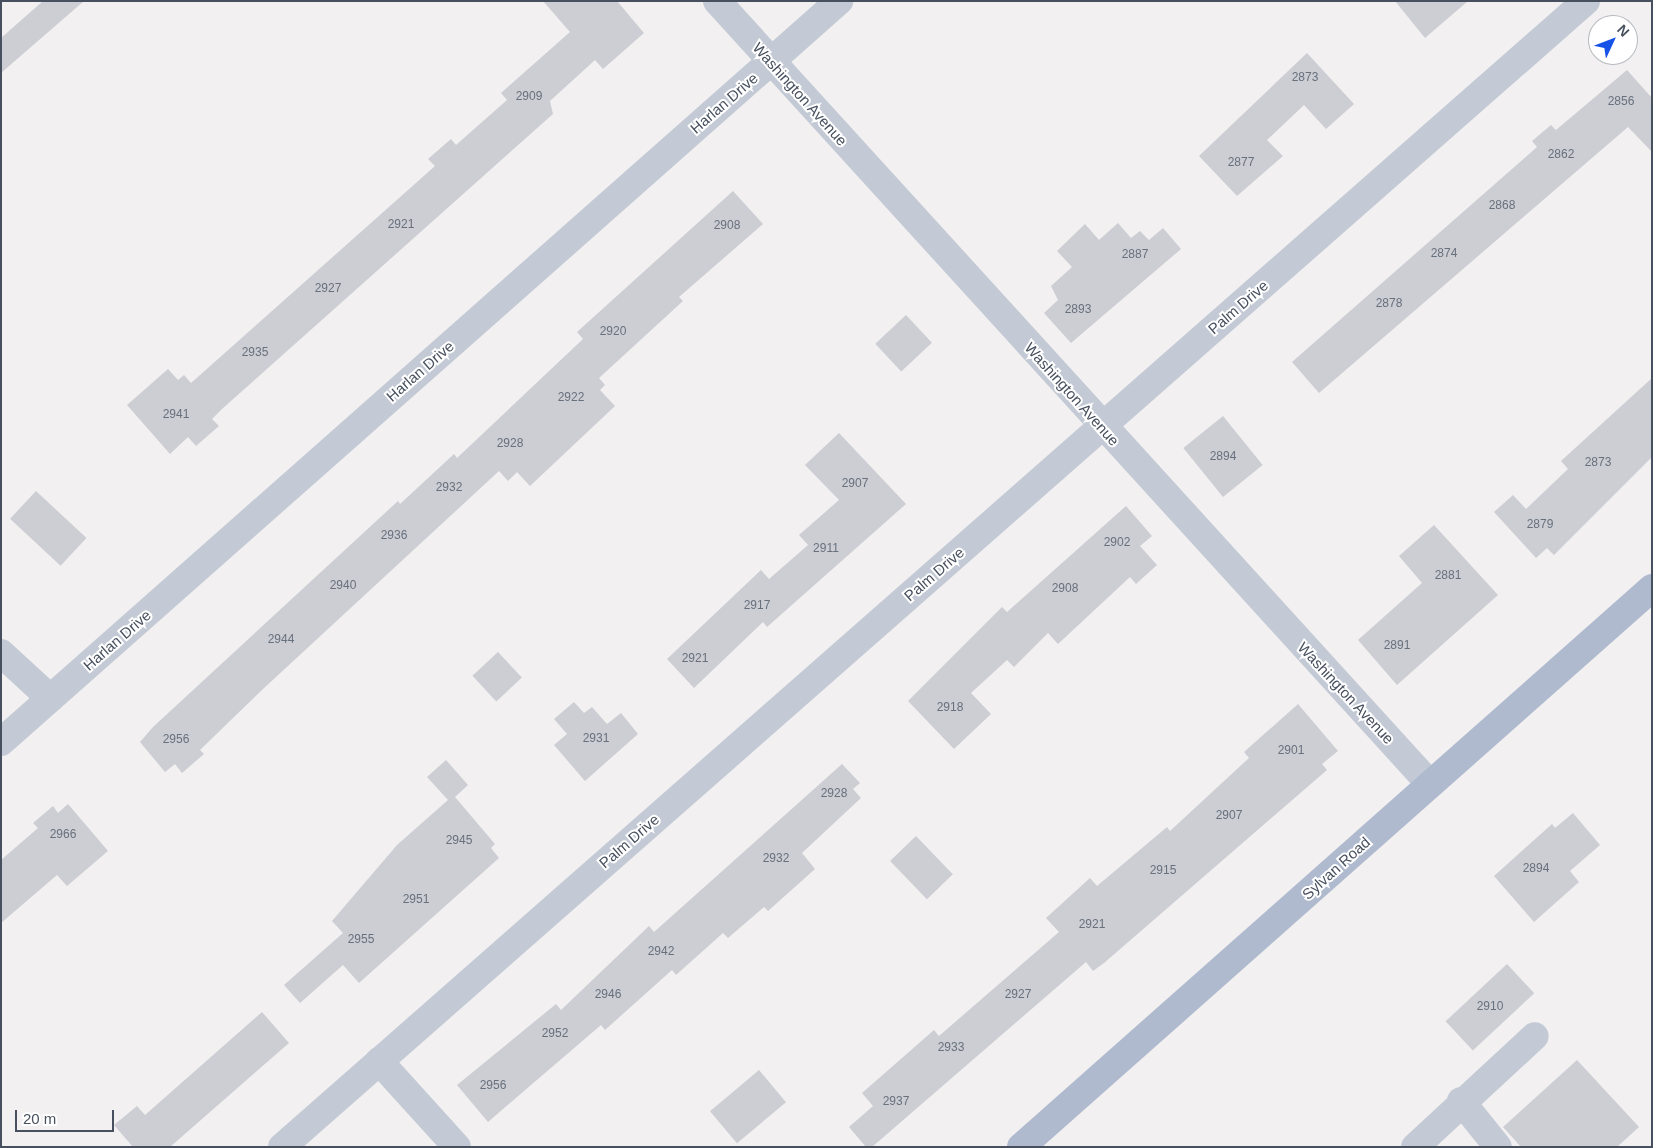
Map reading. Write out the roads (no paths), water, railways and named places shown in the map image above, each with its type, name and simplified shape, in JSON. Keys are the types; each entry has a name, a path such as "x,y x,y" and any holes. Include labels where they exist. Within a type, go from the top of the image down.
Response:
{"main road":[{"name":"Sylvan Road","path":"1021,1147 1652,588"}],"street":[{"name":"Washington Avenue","path":"717,1 770,62 1101,426 1430,784"},
{"name":"Harlan Drive","path":"1,742 839,1"},
{"name":"Palm Drive","path":"282,1147 1586,1"},
{"path":"1,653 50,698"},
{"path":"1415,1147 1461,1102 1535,1036"},
{"path":"379,1061 457,1147"},
{"path":"1461,1102 1498,1147"}]}
